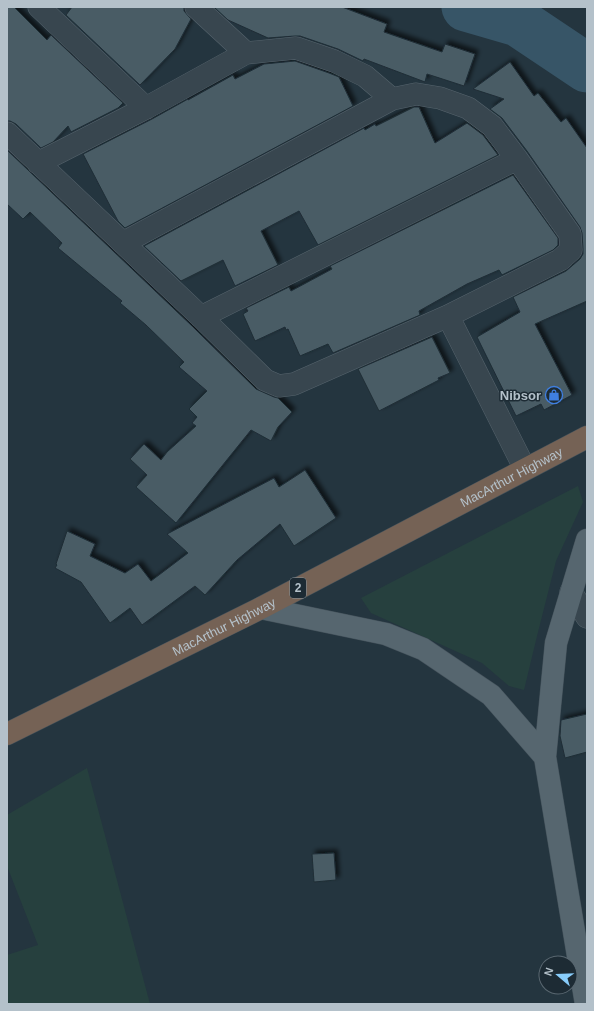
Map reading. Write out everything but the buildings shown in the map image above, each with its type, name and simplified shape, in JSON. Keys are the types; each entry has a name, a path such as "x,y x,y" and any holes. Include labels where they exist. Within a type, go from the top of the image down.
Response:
{"highway":[{"name":"MacArthur Highway","path":"7,734 261,608 587,436"}],"main road":[{"path":"586,1004 544,756 556,643 587,540"},
{"path":"261,608 386,634 423,649 491,695 544,756"}],"street":[{"path":"39,7 146,108"},
{"path":"196,7 246,53"},
{"path":"38,163 146,108 246,53 296,48 334,61 365,76 392,100"},
{"path":"7,133 38,163 123,243 202,317 265,380 279,386 294,384 448,316 560,260 571,250 570,234 492,126 468,108 440,98 416,94 392,100 123,243"},
{"path":"202,317 517,159"},
{"path":"448,316 525,469"},
{"path":"571,592 587,617"}],"green space":[{"path":"578,486 583,502 556,561 524,690 509,686 482,663 371,613 361,598"},
{"path":"87,768 150,1004 7,1004 7,955 38,945 7,866 7,815"}],"waterway":[{"path":"466,7 518,22 587,68"}],"place":[{"name":"Nibsor","path":"554,395"}]}
